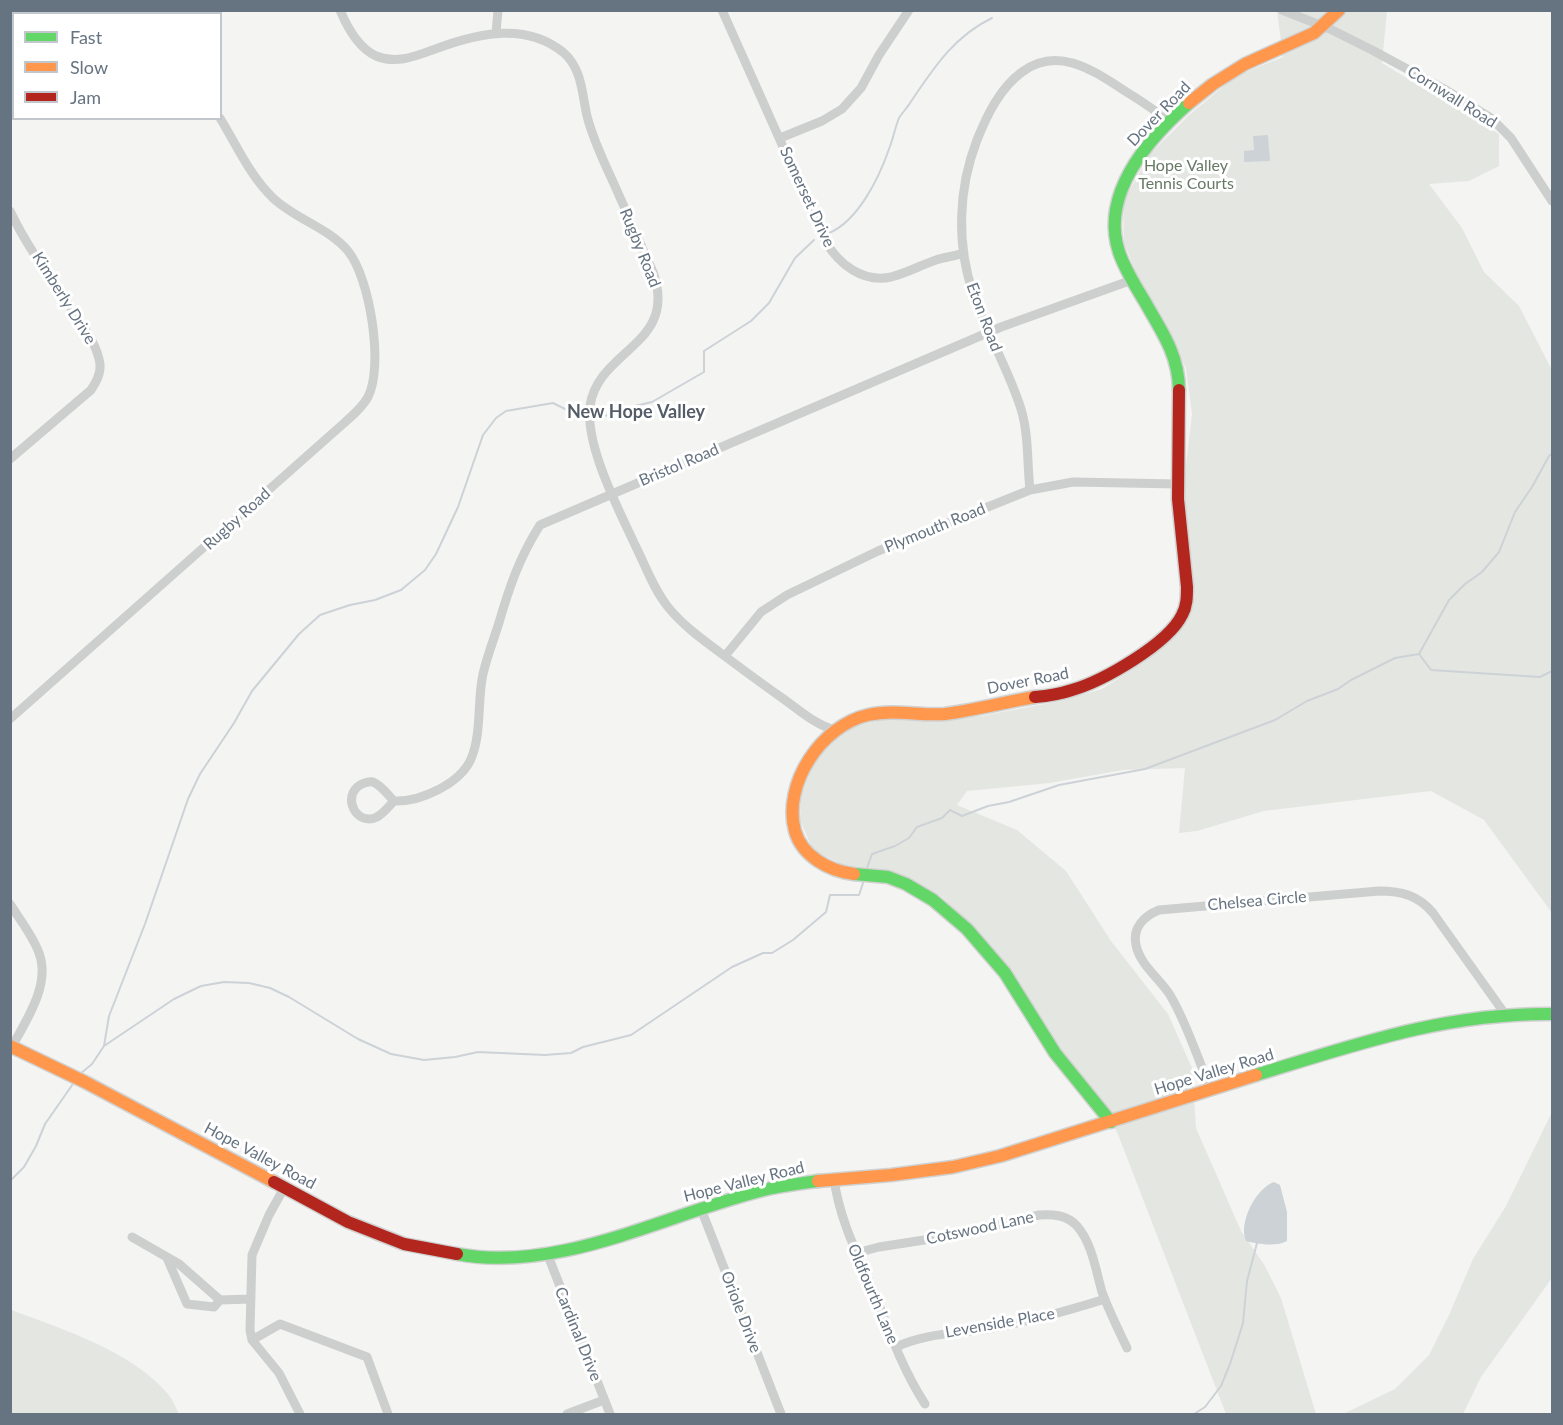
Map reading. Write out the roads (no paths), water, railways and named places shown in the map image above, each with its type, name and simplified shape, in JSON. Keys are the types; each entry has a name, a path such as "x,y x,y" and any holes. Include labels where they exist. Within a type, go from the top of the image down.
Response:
{"street":[{"name":"Rugby Road","path":"340,10 351,32 369,52 388,59 411,58 463,39 508,32 542,39 559,49 571,61 582,89 587,118 595,144 658,285 657,311 651,327 607,372 592,398 591,429 599,461 662,599 669,609 698,636 725,656 824,728 835,730"},
{"path":"495,33 498,10"},
{"name":"Somerset Drive","path":"722,10 825,241 839,260 850,270 874,278 889,277 964,253"},
{"path":"896,10 902,21"},
{"path":"780,138 822,121 842,109 861,88 909,10"},
{"name":"Cornwall Road","path":"1282,10 1410,70 1491,118 1511,138 1552,201"},
{"name":"Dover Road","path":"1111,1122 1058,1057 1017,991 993,958 949,912 924,894 900,881 882,876 846,873 819,862 804,850 793,824 800,776 810,755 835,730 857,718 871,714 920,715 958,712 1070,691 1089,683 1140,654 1180,620 1187,602 1187,583 1179,517 1179,384 1175,358 1117,248 1114,228 1115,210 1125,183 1140,157 1170,123 1206,89 1226,74 1258,57 1303,39 1322,27 1339,10"},
{"name":"Eton Road","path":"1030,490 1022,411 974,295 961,235 968,166 974,147 995,102 1011,82 1024,70 1038,63 1053,61 1066,61 1086,67 1141,100 1170,123"},
{"name":"Rugby Road","path":"10,719 343,424 369,395 375,371 376,351 364,287 353,258 342,245 274,199 248,166 221,120"},
{"name":"Kimberly Drive","path":"10,211 89,335 100,365 97,381 91,390 10,459"},
{"name":"Bristol Road","path":"394,801 373,782 366,782 351,794 351,802 359,816 367,819 374,818 394,801 417,798 442,788 471,760 483,673 515,570 540,525 989,332 1132,280"},
{"name":"Plymouth Road","path":"725,656 761,612 787,595 878,551 1030,490 1073,482 1178,484"},
{"name":"Chelsea Circle","path":"1211,1090 1170,996 1144,961 1136,946 1137,933 1142,920 1159,910 1379,891 1406,893 1421,900 1427,906 1505,1014"},
{"path":"10,904 40,954 41,973 36,1000 11,1046"},
{"name":"Hope Valley Road","path":"11,1046 85,1082 348,1222 422,1249 456,1255 516,1257 588,1244 772,1188 969,1164 1401,1031 1455,1019 1505,1014 1552,1014"},
{"name":"Oldfourth Lane","path":"834,1179 843,1219 856,1253 896,1347 925,1404"},
{"path":"284,1188 269,1215 252,1256 249,1323 252,1340 279,1373 300,1414"},
{"name":"Oriole Drive","path":"701,1209 782,1414"},
{"name":"Cotswood Lane","path":"856,1253 959,1234 1039,1215 1053,1214 1064,1217 1076,1225 1084,1236 1105,1299 1126,1348"},
{"path":"132,1237 178,1264 220,1300 251,1299"},
{"name":"Cardinal Drive","path":"547,1253 610,1414"},
{"path":"167,1258 187,1304 214,1307 220,1300"},
{"name":"Levenside Place","path":"896,1347 921,1336 1015,1324 1105,1299"},
{"path":"252,1340 280,1324 367,1357 388,1414"},
{"path":"567,1414 604,1400"}],"waterway":[{"path":"829,233 849,219 866,197 885,160 899,118 945,54 966,34 992,18"},
{"path":"600,415 614,416 635,406 652,402 704,372 704,351 751,321 769,303 795,258 814,240"},
{"path":"80,1074 92,1064 104,1046 109,1016 145,924 188,799 200,774 252,691 299,634 320,615 375,600 401,590 425,570 436,554 458,507 483,435 496,418 506,411 553,403 581,417"},
{"path":"1419,654 1449,600 1465,584 1482,572 1499,552 1515,512 1552,454"},
{"path":"1419,654 1431,670 1540,677 1552,671"},
{"path":"867,868 872,854 895,846 909,838 917,827 942,818 950,810 962,816 1059,785 1145,769 1275,720 1307,701 1338,689 1395,658 1419,654"},
{"path":"104,1046 174,999 201,986 224,982 249,983 270,988 358,1039 391,1054 424,1060 478,1052 545,1055 571,1053 583,1047 631,1035 732,967 763,953 772,953 793,940 826,912 830,895 859,895 864,880"},
{"path":"10,1181 24,1167 45,1124 75,1081"},
{"path":"1194,1414 1205,1407 1221,1386 1230,1364 1243,1323 1247,1281 1257,1243"}],"district":[{"name":"New Hope Valley","path":"636,412"}],"park label":[{"name":"Hope Valley Tennis Courts","path":"1186,175"}]}
